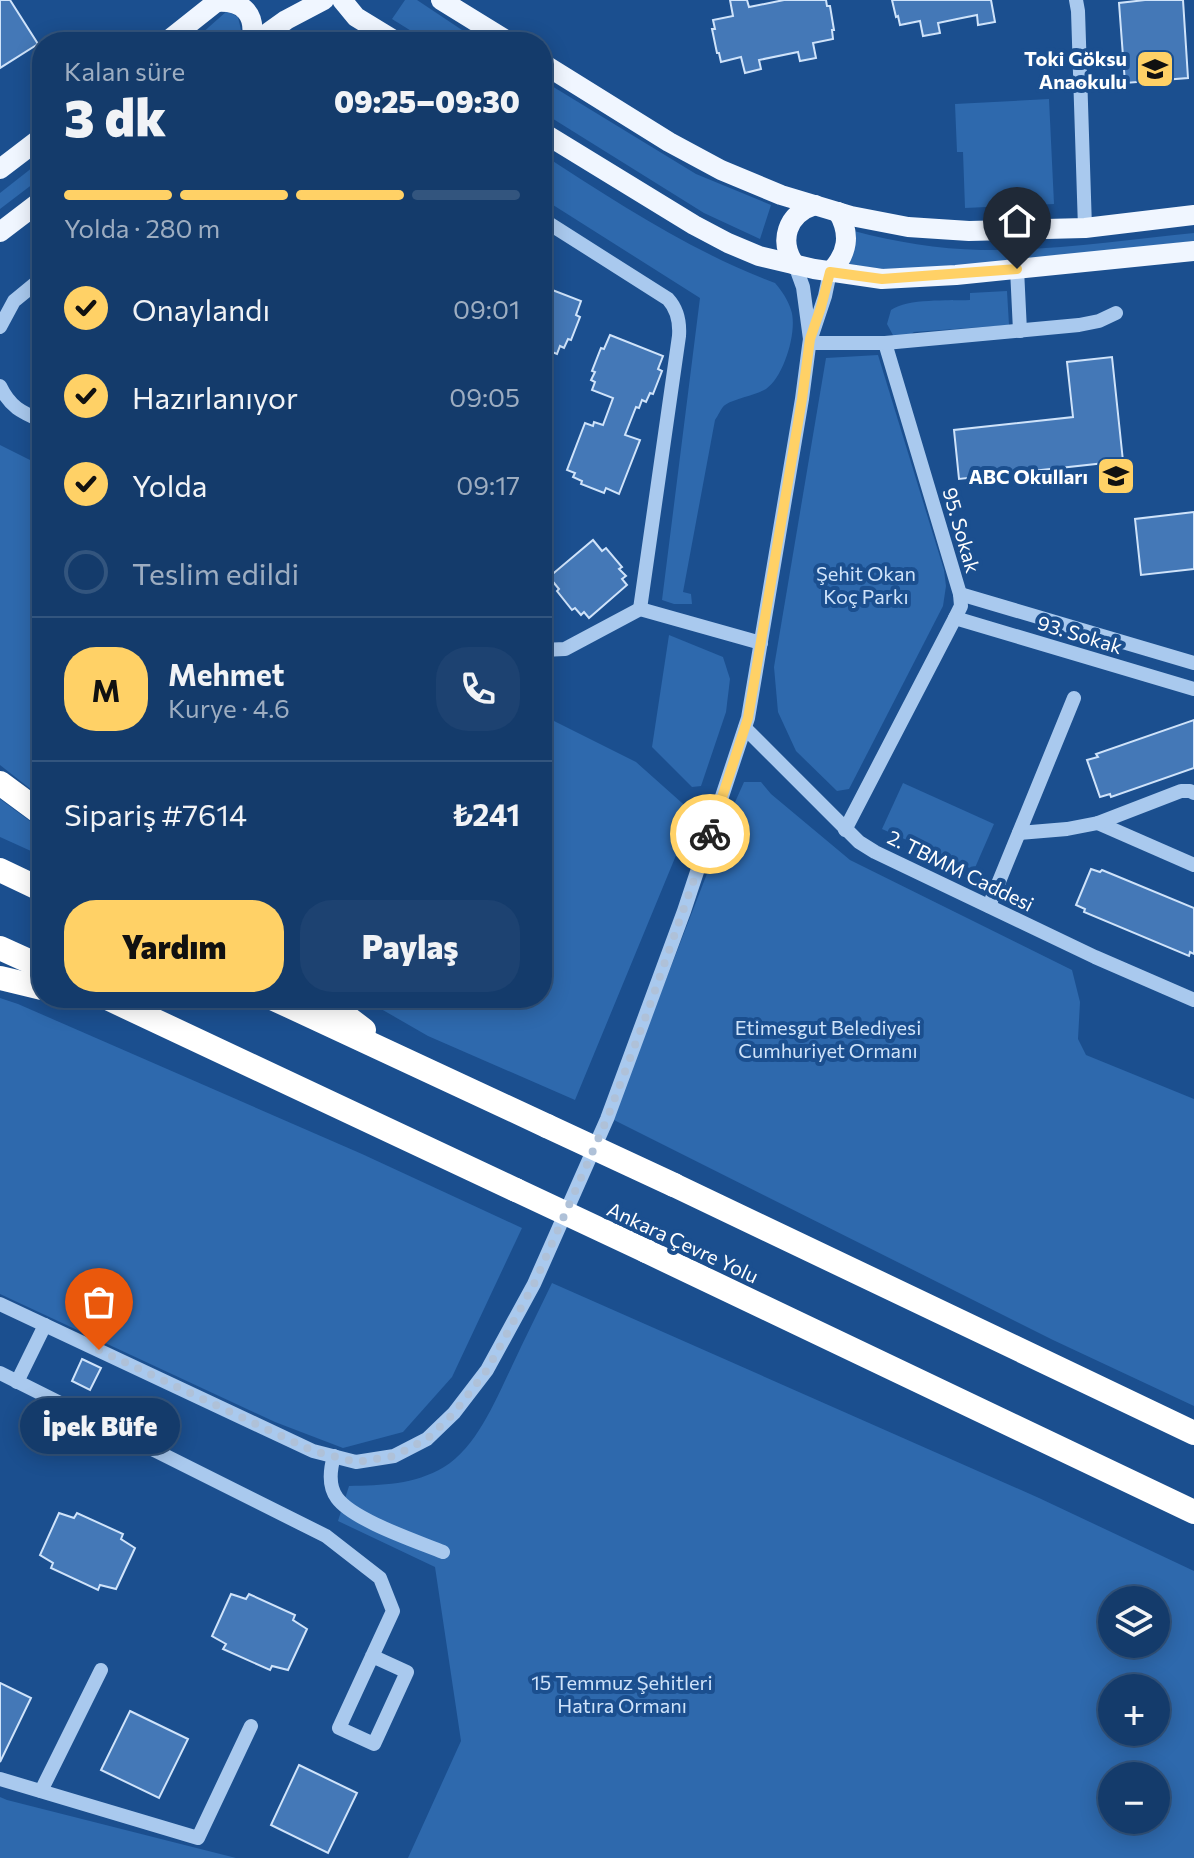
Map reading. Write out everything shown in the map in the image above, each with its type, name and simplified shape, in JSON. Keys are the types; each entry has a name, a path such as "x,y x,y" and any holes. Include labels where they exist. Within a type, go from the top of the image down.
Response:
{"highway":[{"path":"0,783 32,807"},
{"path":"0,870 32,885"},
{"path":"0,948 32,962"},
{"path":"0,978 32,986"},
{"name":"Ankara Çevre Yolu","path":"129,1008 1194,1512"},
{"path":"293,1008 674,1185 1194,1433"},
{"path":"335,1008 401,1059"}],"main road":[{"path":"268,32 324,0"},
{"path":"342,0 356,17 381,32"},
{"path":"441,0 493,32"},
{"path":"179,32 218,1 227,1 246,10 252,19 254,32"},
{"path":"552,69 703,161 757,186 838,212 895,225 939,230 1085,228 1194,215"},
{"path":"552,138 717,237 759,256 830,272 882,279 1194,251"},
{"path":"0,169 32,145"},
{"path":"795,265 785,242 789,225 800,212 815,205"},
{"path":"0,232 32,208"},
{"path":"830,272 843,256 846,246 845,228 838,212"}],"street":[{"path":"1076,0 1085,228"},
{"path":"552,225 668,299 678,316 679,336 640,609"},
{"path":"795,265 803,287 810,341"},
{"path":"1017,269 1020,331"},
{"path":"0,1304 313,1451 356,1462 394,1456 427,1439 454,1413 487,1370 534,1284 607,1119 684,911 745,728 810,341 830,272"},
{"path":"0,327 14,301 32,286"},
{"path":"810,341 885,343 1020,331 1079,325 1116,313"},
{"name":"95. Sokak","path":"845,830 961,606 885,343"},
{"path":"0,386 12,405 32,417"},
{"name":"93. Sokak","path":"960,594 1194,663"},
{"path":"552,650 565,649 640,609 761,643"},
{"name":"93. Sokak","path":"955,618 1194,689"},
{"path":"989,906 1074,698"},
{"name":"2. TBMM Caddesi","path":"745,728 845,830 875,852 1095,957 1194,1000"},
{"path":"1019,833 1098,823 1181,791 1194,793"},
{"path":"1098,823 1194,865"},
{"path":"17,1382 45,1325"},
{"path":"0,1373 326,1536 380,1578 393,1611 372,1656 339,1728 374,1744 407,1672 372,1656"},
{"path":"334,1456 332,1488 344,1505 365,1519 443,1552"},
{"path":"41,1791 101,1670"},
{"path":"0,1779 198,1838 251,1726"}],"green space":[{"path":"405,0 417,0 465,32 413,32 392,19"},
{"path":"227,11 238,17 241,30 238,32 203,32"},
{"path":"552,86 696,174 771,205 760,239 704,213 552,118"},
{"path":"1049,99 1054,204 965,208 963,152 957,152 955,104"},
{"path":"552,160 684,241 775,283 791,310 791,341 784,364 773,383 766,389 725,405 715,420 683,592 691,594 692,604 674,604 662,600 700,298 552,204"},
{"path":"32,168 32,185 0,209 0,193"},
{"path":"854,231 917,244 981,250 1061,247 1194,233 1194,241 965,267 885,269 848,265"},
{"path":"1007,291 1009,325 914,332 908,336 894,337 887,324 891,310 898,306 929,301 970,300 970,293"},
{"name":"Şehit Okan Koç Parkı","path":"878,355 944,570 946,586 943,606 849,789 837,791 796,751 778,712 774,667 826,358"},
{"path":"0,445 32,461 32,790 0,765"},
{"path":"669,635 723,657 730,679 726,712 701,786 692,787 652,747"},
{"path":"552,720 636,762 691,811 691,819 575,1100 428,1036 379,1008 552,1008"},
{"name":"Etimesgut Belediyesi Cumhuriyet Ormanı","path":"744,782 761,782 771,794 850,860 1072,970 1080,1002 1078,1039 1086,1055 1194,1099 1194,1406 1053,1340 612,1119"},
{"path":"903,783 994,824 974,870 882,829"},
{"path":"0,799 32,823 32,851 0,837"},
{"path":"0,998 362,1154 522,1228 452,1377 403,1432 343,1448 275,1422 0,1294"},
{"name":"15 Temmuz Şehitleri Hatıra Ormanı","path":"552,1283 1039,1498 1194,1571 1194,1858 408,1858 461,1741 435,1567 338,1521 349,1486 398,1483 444,1467 476,1435"},
{"path":"0,1797 7,1800 236,1858 0,1858"}],"building":[{"path":"0,0 10,0 32,35 32,48 0,68"},
{"path":"730,0 747,0 749,7 784,0 826,0 827,6 830,6 833,39 813,43 816,58 800,61 798,52 759,60 761,69 745,73 741,57 721,62 712,29 715,29 713,20 733,16"},
{"path":"892,0 991,0 995,22 978,25 977,15 938,23 940,33 923,36 920,21 900,25"},
{"path":"1183,0 1188,78 1125,83 1119,3"},
{"path":"552,290 581,301 576,315 580,317 571,340 568,339 564,348 560,346 557,354 552,352"},
{"path":"610,335 663,356 658,369 662,371 653,394 650,393 646,402 642,400 639,408 636,407 625,435 640,440 619,494 606,488 604,493 581,484 582,481 573,477 575,473 567,470 585,423 603,425 613,398 592,390 595,382 591,380 601,348 604,349"},
{"path":"1112,357 1123,461 959,479 954,430 1073,417 1067,362"},
{"path":"1194,512 1194,569 1141,575 1135,519"},
{"path":"593,540 602,551 606,548 622,567 619,569 626,576 622,579 627,585 589,618 584,612 581,615 575,608 572,610 557,591 559,589 552,581 552,574"},
{"path":"1194,720 1194,768 1111,797 1110,794 1100,797 1087,760 1098,757 1096,754"},
{"path":"1091,869 1102,870 1194,908 1194,954 1190,952 1189,956 1084,912 1085,909 1076,905"},
{"path":"82,1359 101,1368 90,1390 72,1381"},
{"path":"59,1513 74,1518 77,1513 123,1534 121,1539 135,1548 116,1589 100,1585 98,1590 51,1568 53,1563 40,1555"},
{"path":"231,1594 246,1599 249,1594 295,1615 293,1620 307,1629 288,1670 272,1666 270,1670 223,1649 226,1644 212,1636"},
{"path":"0,1683 31,1698 0,1762"},
{"path":"130,1711 188,1739 159,1798 101,1770"},
{"path":"299,1765 357,1793 328,1853 271,1825"}],"way so far":[{"path":"99,1350 313,1451 356,1462 394,1456 427,1439 454,1413 487,1370 534,1284 607,1119 710,834"}],"place":[{"name":"Toki Göksu Anaokulu","path":"1155,69"},
{"name":"ABC Okulları","path":"1116,476"},
{"name":"İpek Büfe","path":"99,1350"}],"route":[{"path":"710,834 748,718 810,339 830,272 882,279 1017,269"}]}
